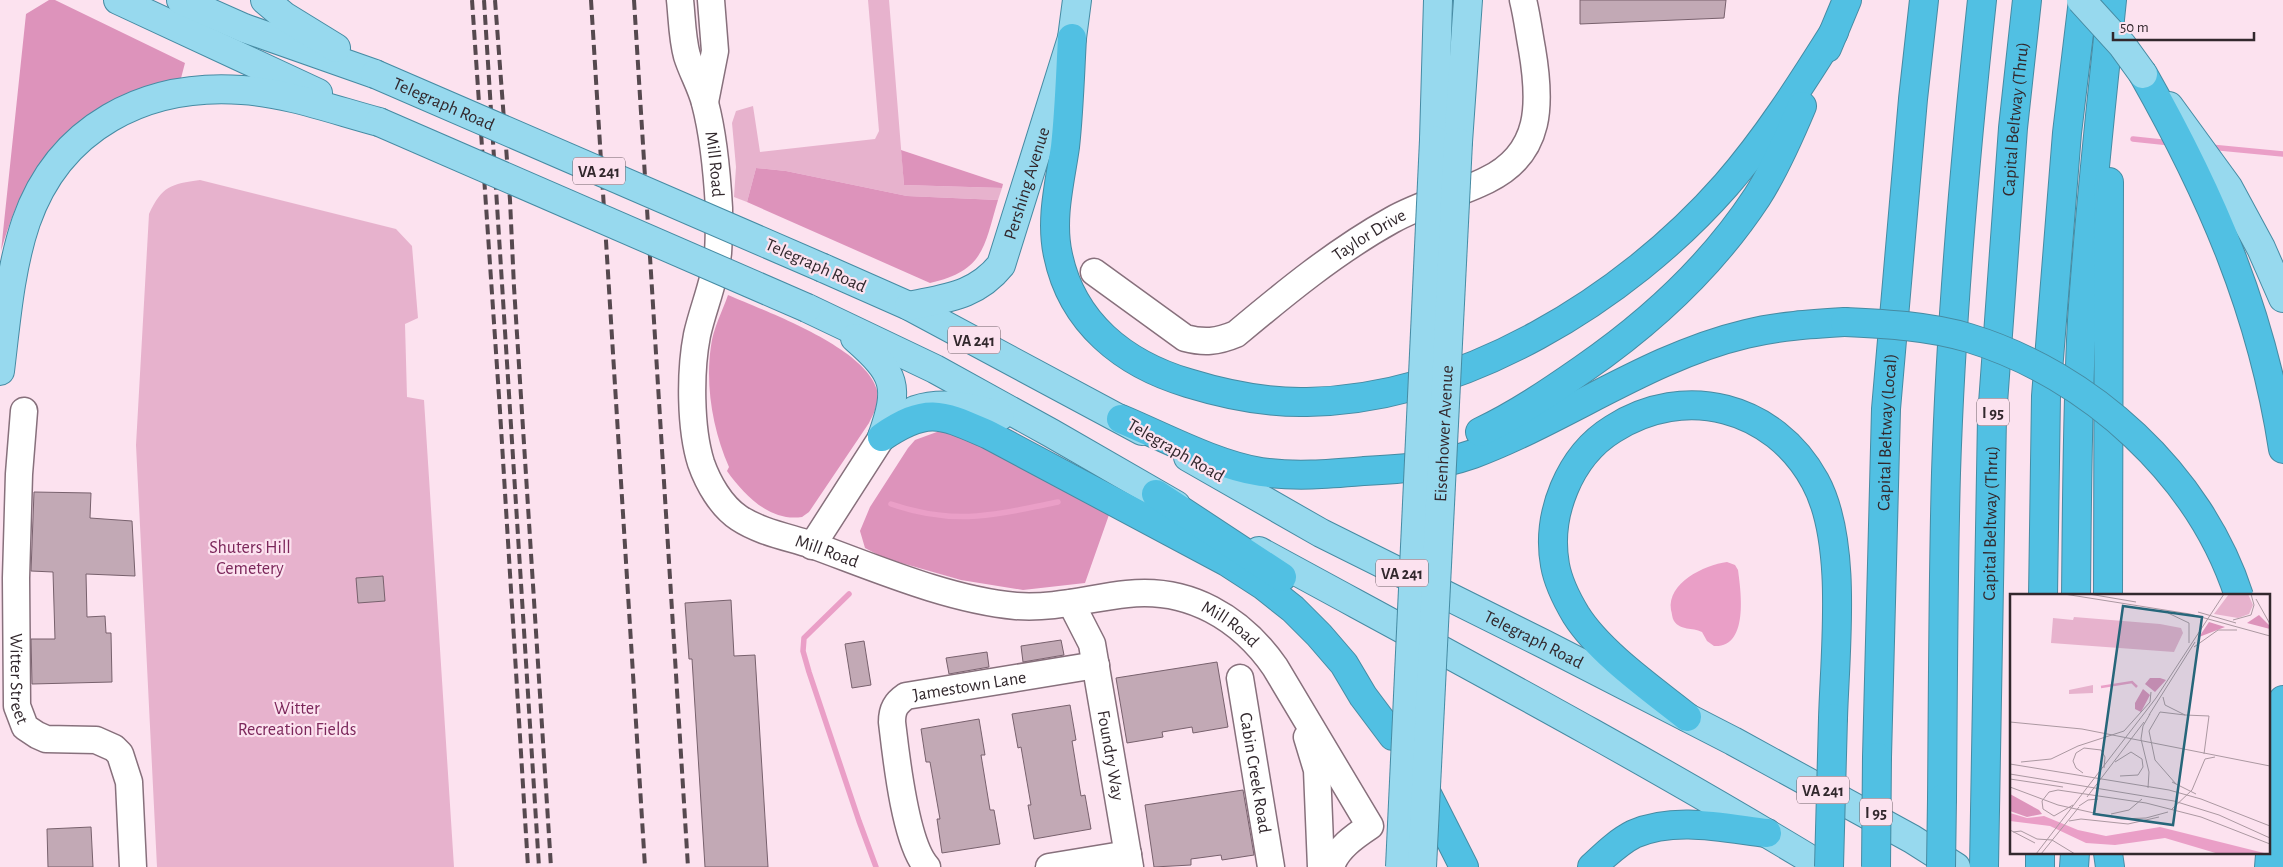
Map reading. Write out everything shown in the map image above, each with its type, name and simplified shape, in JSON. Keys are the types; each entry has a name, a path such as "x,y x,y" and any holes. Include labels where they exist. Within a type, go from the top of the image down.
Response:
{"highway":[{"path":"1365,471 1414,459 1450,446 1493,426 1553,391 1622,342 1661,310 1691,281 1726,240 1757,196 1795,122 1846,0"},
{"name":"Capital Beltway (Local)","path":"1876,867 1886,409 1913,98 1924,0"},
{"path":"1941,867 1946,473 1951,366 1969,121 1982,0"},
{"name":"Capital Beltway (Thru)","path":"1984,867 1992,417 2013,138 2027,0"},
{"path":"2044,594 2048,368 2067,133 2082,0"},
{"path":"2076,594 2082,321 2091,202 2113,0"},
{"path":"2108,594 2109,189 2113,0"},
{"path":"1072,38 1065,144 1055,232 1058,255 1064,274 1071,294 1081,312 1092,327 1127,356 1182,381 1248,398 1307,402 1377,394 1441,377 1520,344 1564,320 1608,291 1689,224 1724,188 1757,148 1834,32"},
{"path":"2143,74 2174,128 2202,185 2247,296 2278,413 2283,449"},
{"path":"1121,419 1226,463 1259,472 1290,475 1405,470 1472,454 1656,367 1712,344 1746,334 1775,328 1845,322 1924,328 1970,338 2043,371 2077,391 2134,435 2175,478 2213,536 2238,594"},
{"path":"1687,718 1591,635 1564,592 1555,566 1553,539 1556,510 1566,485 1578,462 1596,443 1612,429 1651,412 1678,405 1699,404 1724,408 1750,417 1770,430 1794,450 1816,482 1828,519 1836,556 1829,867"},
{"path":"882,437 914,418 942,417 959,422 1227,562 1294,609 1319,635 1344,664 1363,696 1393,736"},
{"path":"1156,494 1250,554 1287,581 1316,606 1340,632 1358,661 1393,736 1428,795 1464,867"},
{"path":"2269,867 2283,700"},
{"path":"1592,867 1616,845 1633,835 1652,828 1691,825 1767,833"},
{"path":"2074,867 2075,854"},
{"path":"2108,854 2110,867"},
{"path":"2264,854 2264,867"}],"main road":[{"path":"118,0 201,37 379,122"},
{"path":"181,0 244,28 375,74"},
{"path":"264,0 284,16 375,74"},
{"name":"Pershing Avenue","path":"909,306 958,295 977,287 991,277 1001,265 1072,38 1076,0"},
{"name":"Eisenhower Avenue","path":"1422,867 1446,141 1438,0"},
{"name":"Eisenhower Avenue","path":"1400,867 1446,141 1468,0"},
{"path":"2082,0 2122,45 2185,126 2228,187 2261,248 2283,298"},
{"name":"Telegraph Road","path":"375,74 909,306 1121,419 1321,533 1544,644 1809,782 1912,839 1956,867"},
{"path":"0,371 10,295 20,242 27,221 47,178 65,155 98,125 117,113 155,97 185,91 214,90 242,90 280,96 379,122"},
{"name":"VA 241","path":"379,122 807,308 935,369 1156,494 1522,694 1767,833 1823,867"},
{"path":"835,321 872,353 891,378 894,389 893,404 882,437"},
{"path":"882,437 907,414 927,406 940,405 967,407 1051,433"}],"street":[{"name":"Mill Road","path":"680,0 686,53 705,102 714,149 719,210 718,254 697,337 693,365 692,405 701,462 713,489 724,505 738,518 758,528 871,568 980,600 1027,606 1156,593 1184,597 1223,615 1260,646 1298,705 1370,826 1343,848 1331,867"},
{"name":"Mill Road","path":"705,102 715,51 711,0"},
{"name":"Taylor Drive","path":"1094,272 1185,338 1201,343 1218,341 1236,334 1335,257 1394,219 1488,180 1506,169 1523,149 1535,126 1538,109 1535,70 1523,0"},
{"name":"Witter Street","path":"24,411 19,474 16,578 17,706 25,727 37,735 46,739 96,740 114,748 120,754 129,782 133,867"},
{"path":"812,546 882,437"},
{"path":"1094,655 1110,597"},
{"name":"Foundry Way","path":"1071,603 1094,655 1129,860"},
{"name":"Jamestown Lane","path":"927,867 918,854 910,836 892,722 892,711 898,702 906,696 1094,655"},
{"name":"Cabin Creek Road","path":"1240,678 1271,867"},
{"name":"Mill Road","path":"1298,705 1317,770 1321,867"},
{"path":"1049,867 1129,860"}],"green space":[{"path":"868,0 889,0 904,185 1002,188 998,200 907,196 786,171 756,168 747,202 734,197 736,167 732,123 736,111 753,106 760,152 875,139 879,131"},
{"name":"Witter Recreation Fields","path":"200,180 396,229 412,246 418,318 405,324 407,397 424,400 454,867 157,867 136,445 149,214 158,197 168,188"}],"shaded area":[{"path":"49,0 55,0 185,63 180,82 145,90 111,102 71,131 56,145 32,176 23,193 1,251 26,14"},
{"path":"901,150 1003,184 1002,188 904,185"},
{"path":"756,168 786,171 907,196 998,200 985,244 972,264 948,278 930,283 747,202"},
{"path":"728,295 789,321 835,346 854,359 869,374 877,390 877,403 869,423 809,512 802,517 779,515 759,505 741,489 727,471 729,467 723,453 712,408 709,361 712,340"},
{"path":"945,429 963,435 1110,512 1085,583 1023,590 961,580 884,558 865,548 860,531 870,507 908,448 915,440"},
{"path":"1727,562 1735,565 1738,570 1741,604 1740,617 1738,629 1733,638 1725,644 1714,646 1707,641 1702,632 1683,628 1674,621 1671,600 1681,584 1689,577 1708,567"}],"building":[{"path":"1580,0 1726,0 1724,18 1580,24"},
{"path":"34,492 91,493 90,518 132,521 135,576 86,574 87,617 105,616 106,633 111,633 112,682 32,684 31,639 55,639 53,572 31,571"},
{"path":"383,576 385,601 358,603 356,578"},
{"path":"731,600 734,656 755,655 768,867 705,867 692,659 689,659 685,603"},
{"path":"1061,640 1064,655 1023,662 1021,646"},
{"path":"864,641 871,685 852,688 845,644"},
{"path":"987,652 989,667 949,674 946,658"},
{"path":"1217,662 1228,727 1193,733 1192,727 1162,732 1163,737 1127,743 1116,678"},
{"path":"1070,705 1076,740 1072,741 1081,796 1085,795 1091,829 1034,839 1028,805 1031,805 1021,747 1018,748 1012,714"},
{"path":"979,719 985,755 981,755 990,810 994,810 1000,844 942,853 937,819 940,819 930,762 926,762 921,729"},
{"path":"1243,790 1254,855 1222,860 1221,855 1191,859 1191,865 1154,867 1145,805"},
{"path":"91,827 93,867 48,867 47,829"}],"waterway":[{"path":"2133,139 2171,143"},
{"path":"2210,147 2283,154"},
{"path":"891,504 935,515 974,516 1014,511 1058,502"},
{"path":"849,594 804,638 803,651 876,867"}],"railway":[{"path":"472,0 528,867"},
{"path":"484,0 539,867"},
{"path":"495,0 510,200 551,867"},
{"path":"591,0 645,867"},
{"path":"634,0 688,867"}],"park label":[{"name":"Shuters Hill Cemetery","path":"250,557"}]}
